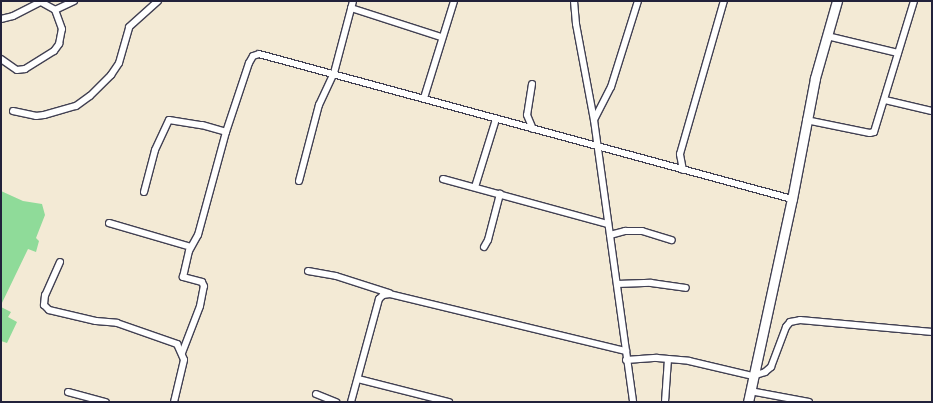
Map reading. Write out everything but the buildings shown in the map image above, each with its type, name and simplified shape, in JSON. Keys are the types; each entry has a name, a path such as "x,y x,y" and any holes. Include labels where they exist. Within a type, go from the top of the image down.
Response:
{"street":[{"path":"56,10 74,1"},
{"path":"12,112 36,116 44,115 76,106 90,96 111,75 119,63 129,27 158,1"},
{"path":"424,98 441,37 454,1"},
{"path":"574,1 594,120 633,402"},
{"path":"594,120 611,87 638,1"},
{"path":"683,170 680,154 724,1"},
{"path":"748,402 792,199 806,120 837,1"},
{"path":"806,120 870,133 874,132 914,1"},
{"path":"1,19 13,16 40,2 56,10 62,29 59,44 54,51 25,69 17,70 1,59"},
{"path":"299,181 319,105 334,73 352,5 441,37"},
{"path":"827,36 898,53"},
{"path":"182,353 200,306 204,286 202,282 183,277 191,247 198,235 226,132 248,63 253,56 259,54 334,73 598,148 792,199"},
{"path":"532,84 526,115 533,129"},
{"path":"885,100 932,111"},
{"path":"474,187 496,119"},
{"path":"144,192 155,150 168,120 202,125 226,132"},
{"path":"668,166 680,154"},
{"path":"443,179 608,224"},
{"path":"484,247 500,194"},
{"path":"109,223 191,247"},
{"path":"610,235 625,231 642,231 672,240"},
{"path":"60,262 45,295 44,305 50,310 96,321 117,323 177,344 184,360 174,402"},
{"path":"308,271 336,276 390,294 626,352"},
{"path":"617,284 650,283 686,288"},
{"path":"352,402 379,299 383,295 390,294"},
{"path":"626,360 668,359 689,361 753,376 765,372 771,366 786,327 790,322 800,320 932,332"},
{"path":"664,402 668,359"},
{"path":"358,379 448,402"},
{"path":"750,391 809,402"},
{"path":"68,392 106,402"},
{"path":"316,394 336,402"}],"green space":[{"path":"1,191 23,201 42,204 45,215 36,238 39,241 36,252 28,249 1,305"},
{"path":"1,307 11,312 8,317 17,322 7,343 1,341"}]}
